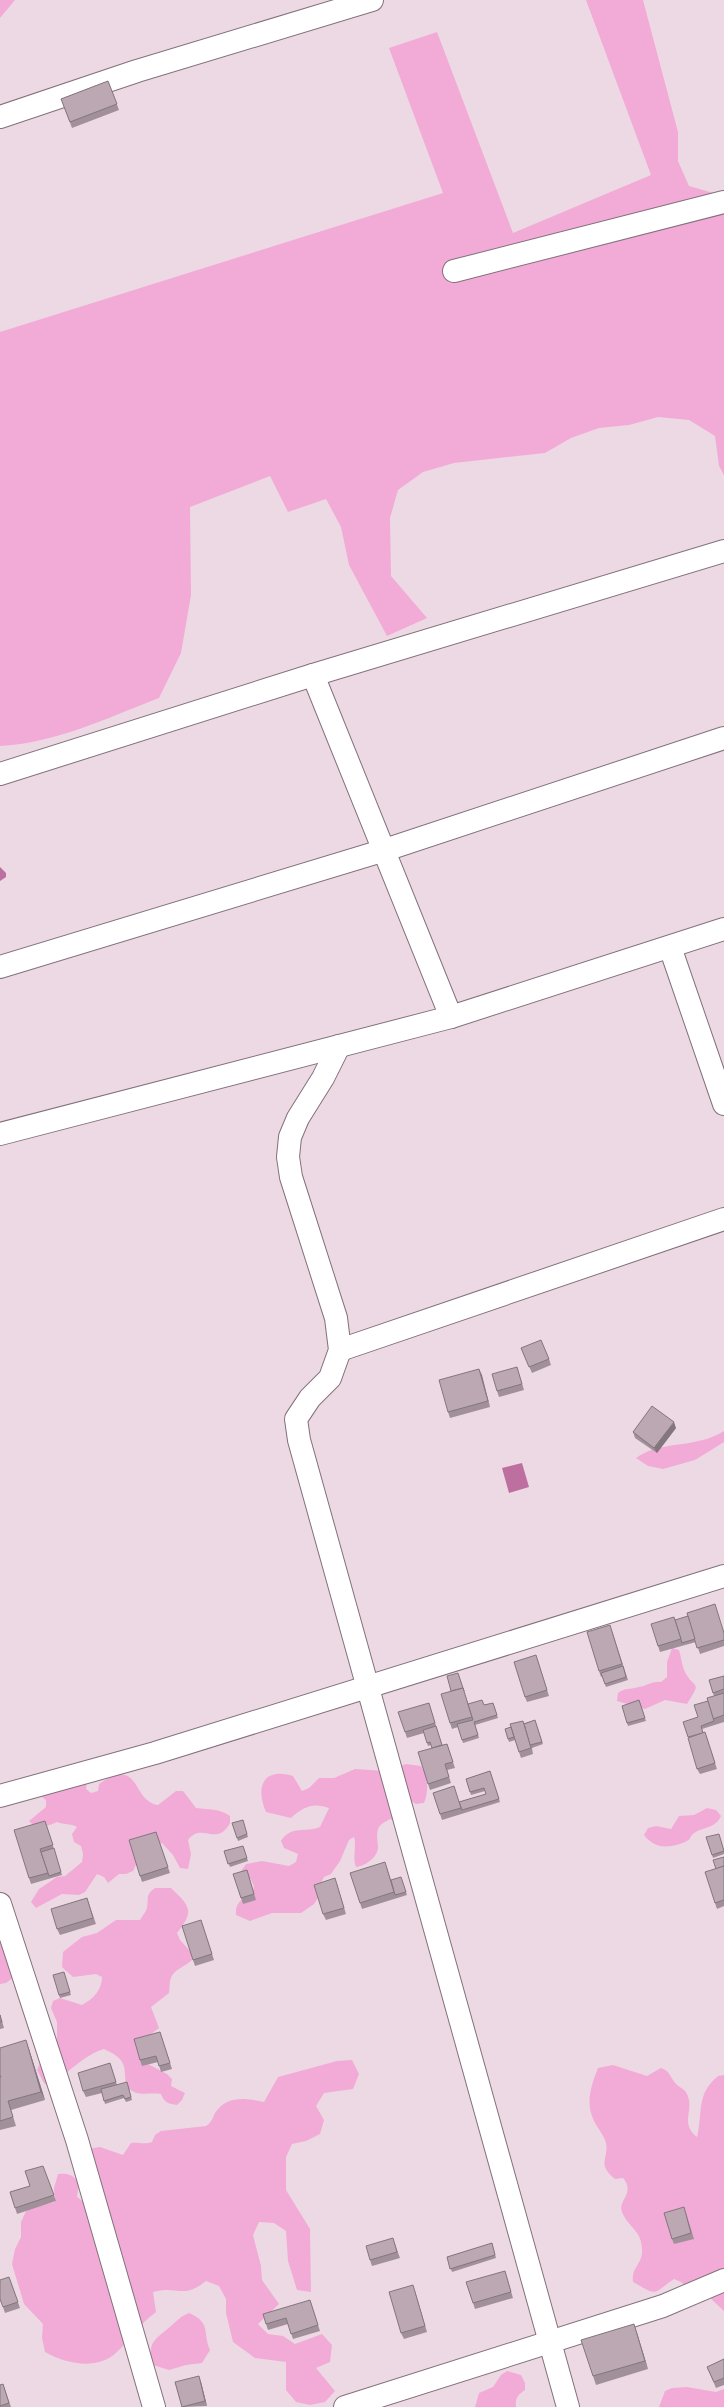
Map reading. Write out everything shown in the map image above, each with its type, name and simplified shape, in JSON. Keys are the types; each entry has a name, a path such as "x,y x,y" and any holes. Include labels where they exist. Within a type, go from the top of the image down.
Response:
{"street":[{"path":"0,117 137,71 372,0"},
{"path":"454,271 724,202"},
{"path":"0,774 313,675 724,551"},
{"path":"313,675 385,850 450,1017"},
{"path":"0,967 385,850 724,738"},
{"path":"0,1134 450,1017 724,929"},
{"path":"670,947 724,1104"},
{"path":"339,1046 323,1078 298,1118 290,1137 288,1157 291,1178 336,1318 340,1350 330,1378 310,1398 296,1419 299,1440 568,2407"},
{"path":"340,1350 724,1219"},
{"path":"0,1796 155,1753 724,1576"},
{"path":"0,1904 77,2140 154,2407"},
{"path":"345,2407 663,2306 724,2280"}],"shaded area":[{"path":"0,0 15,0 0,18"},
{"path":"586,0 643,0 678,132 678,161 689,186 724,196 724,475 719,466 715,436 689,420 658,417 629,425 599,428 571,438 545,453 454,463 423,472 398,490 390,518 391,576 427,618 387,636 349,565 341,527 326,499 288,512 270,476 190,507 191,595 181,653 159,698 61,735 21,744 0,746 0,332 443,193 389,48 437,32 513,233 651,175"},
{"path":"0,867 6,873 6,877 0,881"},
{"path":"724,1431 724,1442 695,1460 663,1469 648,1466 636,1458 646,1452 667,1446 702,1440 713,1437"},
{"path":"522,1463 529,1487 509,1493 502,1468"},
{"path":"672,1648 679,1650 685,1672 696,1688 687,1704 665,1700 645,1709 617,1701 618,1693 621,1691 655,1682 661,1682 667,1677 667,1662"},
{"path":"406,1764 421,1766 425,1774 427,1794 424,1803 416,1804 409,1800 397,1822 390,1819 380,1826 377,1832 377,1852 370,1861 356,1867 354,1860 354,1837 349,1840 340,1861 331,1874 324,1877 321,1883 318,1898 314,1904 301,1913 272,1913 250,1921 236,1915 238,1904 242,1899 252,1894 254,1887 251,1879 242,1880 239,1874 246,1864 262,1861 289,1866 296,1862 298,1854 284,1848 281,1841 285,1836 294,1831 320,1827 329,1808 318,1805 304,1808 291,1818 266,1812 261,1795 264,1781 268,1777 275,1774 293,1776 302,1791 309,1788 319,1778 334,1778 355,1769 385,1771"},
{"path":"88,1774 86,1789 91,1793 98,1791 99,1784 112,1776 122,1774 129,1777 134,1782 149,1802 158,1805 176,1791 183,1791 196,1808 226,1813 230,1816 230,1823 220,1834 198,1833 193,1835 188,1840 191,1854 188,1869 180,1868 173,1855 162,1843 145,1846 133,1871 126,1874 119,1874 108,1883 104,1877 97,1874 85,1892 79,1895 62,1894 36,1908 31,1902 39,1889 57,1877 65,1876 82,1862 83,1854 81,1846 74,1842 72,1834 77,1827 57,1822 45,1827 39,1827 35,1826 29,1821 46,1807 46,1800 39,1795"},
{"path":"707,1808 716,1810 721,1816 718,1821 709,1827 696,1832 689,1840 683,1843 671,1846 659,1846 654,1844 644,1835 648,1828 656,1826 671,1829 679,1816 694,1815"},
{"path":"155,1888 171,1888 186,1904 188,1914 177,1933 180,1940 191,1952 192,1960 172,1975 169,1993 151,2007 159,2028 147,2037 146,2063 167,2074 172,2079 171,2086 185,2093 182,2100 177,2105 174,2105 165,2101 161,2094 142,2094 130,2090 126,2086 123,2063 117,2056 104,2049 82,2060 50,2087 44,2083 37,2070 40,2063 57,2049 57,2022 51,2008 53,2001 60,1998 82,2005 96,1994 102,1982 102,1977 96,1974 73,1977 62,1967 63,1952 82,1937 97,1933 116,1920 140,1920 148,1905 148,1897"},
{"path":"0,1902 18,1974 6,1983 0,1984"},
{"path":"352,2060 359,2074 353,2089 324,2093 316,2106 324,2120 320,2134 306,2141 292,2144 286,2157 286,2190 310,2229 311,2292 297,2290 288,2261 286,2231 274,2223 259,2222 253,2235 261,2266 262,2280 279,2304 258,2324 268,2334 283,2336 295,2344 322,2334 332,2345 330,2362 316,2368 335,2391 325,2402 310,2405 296,2402 286,2390 286,2362 255,2358 233,2342 226,2313 226,2299 219,2286 206,2281 191,2290 161,2290 153,2292 156,2312 144,2322 117,2352 100,2362 82,2364 63,2360 45,2352 42,2338 43,2324 24,2304 12,2264 15,2249 21,2237 21,2222 27,2209 55,2202 54,2188 58,2174 68,2174 75,2178 79,2183 77,2197 89,2206 87,2154 93,2148 100,2147 123,2155 131,2143 152,2142 155,2135 161,2131 206,2126 211,2122 215,2113 225,2103 237,2099 264,2102 278,2077 337,2061"},
{"path":"613,2065 647,2076 661,2068 670,2074 676,2084 687,2094 689,2100 689,2126 697,2137 703,2097 706,2090 718,2076 724,2075 724,2311 707,2295 687,2288 681,2282 674,2279 655,2292 647,2290 633,2282 633,2273 640,2261 642,2245 638,2234 625,2218 621,2208 628,2188 623,2178 615,2179 606,2169 604,2161 606,2143 591,2114 589,2101 591,2088 598,2068"},
{"path":"189,2313 201,2320 204,2324 210,2350 202,2363 186,2365 169,2370 153,2365 151,2351 154,2342 180,2318"},
{"path":"507,2371 521,2375 525,2383 525,2390 518,2397 516,2407 475,2407 479,2393 493,2387 501,2375"},
{"path":"687,2387 716,2392 724,2389 724,2407 659,2407 665,2391 672,2388"}],"building":[{"path":"108,81 117,104 70,122 61,99"},
{"path":"541,1340 549,1359 529,1367 521,1348"},
{"path":"517,1367 522,1384 497,1391 492,1374"},
{"path":"479,1369 488,1401 448,1412 439,1380"},
{"path":"652,1406 674,1422 654,1448 633,1432"},
{"path":"715,1604 724,1633 724,1640 697,1648 687,1613"},
{"path":"688,1616 695,1639 682,1643 675,1620"},
{"path":"674,1617 681,1639 658,1646 651,1624"},
{"path":"610,1625 622,1664 599,1671 587,1632"},
{"path":"536,1655 547,1690 525,1697 514,1662"},
{"path":"623,1666 626,1677 605,1684 601,1673"},
{"path":"458,1673 463,1688 451,1691 447,1676"},
{"path":"724,1676 724,1689 713,1693 709,1680"},
{"path":"463,1688 472,1717 450,1723 441,1694"},
{"path":"724,1693 724,1715 713,1719 707,1698"},
{"path":"482,1700 484,1705 493,1703 497,1715 474,1722 478,1735 462,1740 457,1724 473,1720 468,1704"},
{"path":"639,1700 645,1718 627,1723 622,1706"},
{"path":"708,1701 714,1721 701,1726 703,1733 688,1737 683,1722 698,1717 694,1705"},
{"path":"429,1703 435,1723 405,1732 398,1712"},
{"path":"535,1720 542,1742 530,1745 524,1724"},
{"path":"523,1721 531,1748 519,1752 510,1724"},
{"path":"436,1726 442,1745 432,1748 430,1742 427,1743 423,1730"},
{"path":"511,1727 514,1737 508,1739 505,1729"},
{"path":"705,1732 715,1763 697,1769 688,1738"},
{"path":"447,1744 453,1762 445,1764 449,1777 428,1784 418,1752"},
{"path":"490,1771 499,1799 462,1810 459,1802 486,1794 484,1788 470,1792 466,1779"},
{"path":"454,1786 461,1808 440,1814 433,1793"},
{"path":"243,1820 247,1834 237,1838 232,1823"},
{"path":"45,1821 53,1845 40,1849 48,1873 29,1878 14,1830"},
{"path":"156,1832 168,1867 140,1876 129,1840"},
{"path":"719,1834 724,1851 712,1855 706,1837"},
{"path":"243,1846 247,1858 228,1864 224,1851"},
{"path":"54,1848 61,1872 49,1876 41,1852"},
{"path":"724,1857 724,1866 716,1869 713,1860"},
{"path":"385,1862 394,1892 360,1903 350,1873"},
{"path":"724,1866 724,1900 715,1903 705,1872"},
{"path":"247,1870 254,1894 241,1898 233,1874"},
{"path":"401,1877 406,1892 395,1895 391,1880"},
{"path":"335,1878 344,1908 323,1914 314,1885"},
{"path":"87,1898 93,1918 57,1929 51,1909"},
{"path":"201,1920 212,1954 193,1960 182,1926"},
{"path":"64,1972 70,1992 59,1995 53,1975"},
{"path":"160,2032 170,2063 159,2066 156,2056 140,2060 134,2039"},
{"path":"26,2040 41,2092 8,2101 13,2117 0,2121 0,2048"},
{"path":"110,2063 116,2082 83,2091 78,2073"},
{"path":"127,2082 131,2097 125,2099 123,2095 104,2101 101,2089"},
{"path":"43,2166 54,2195 15,2208 10,2192 30,2186 25,2171"},
{"path":"684,2207 691,2233 672,2239 664,2213"},
{"path":"393,2238 397,2252 370,2260 366,2246"},
{"path":"492,2243 495,2255 450,2269 447,2257"},
{"path":"505,2271 511,2292 473,2303 466,2282"},
{"path":"9,2277 18,2302 3,2307 0,2299 0,2280"},
{"path":"413,2285 425,2326 401,2333 389,2292"},
{"path":"310,2300 318,2325 291,2334 286,2318 266,2324 263,2314"},
{"path":"634,2324 645,2361 593,2376 581,2340"},
{"path":"724,2359 724,2378 714,2382 707,2367"},
{"path":"199,2376 205,2401 182,2407 175,2382"},
{"path":"3,2384 9,2403 0,2406 0,2385"}]}
